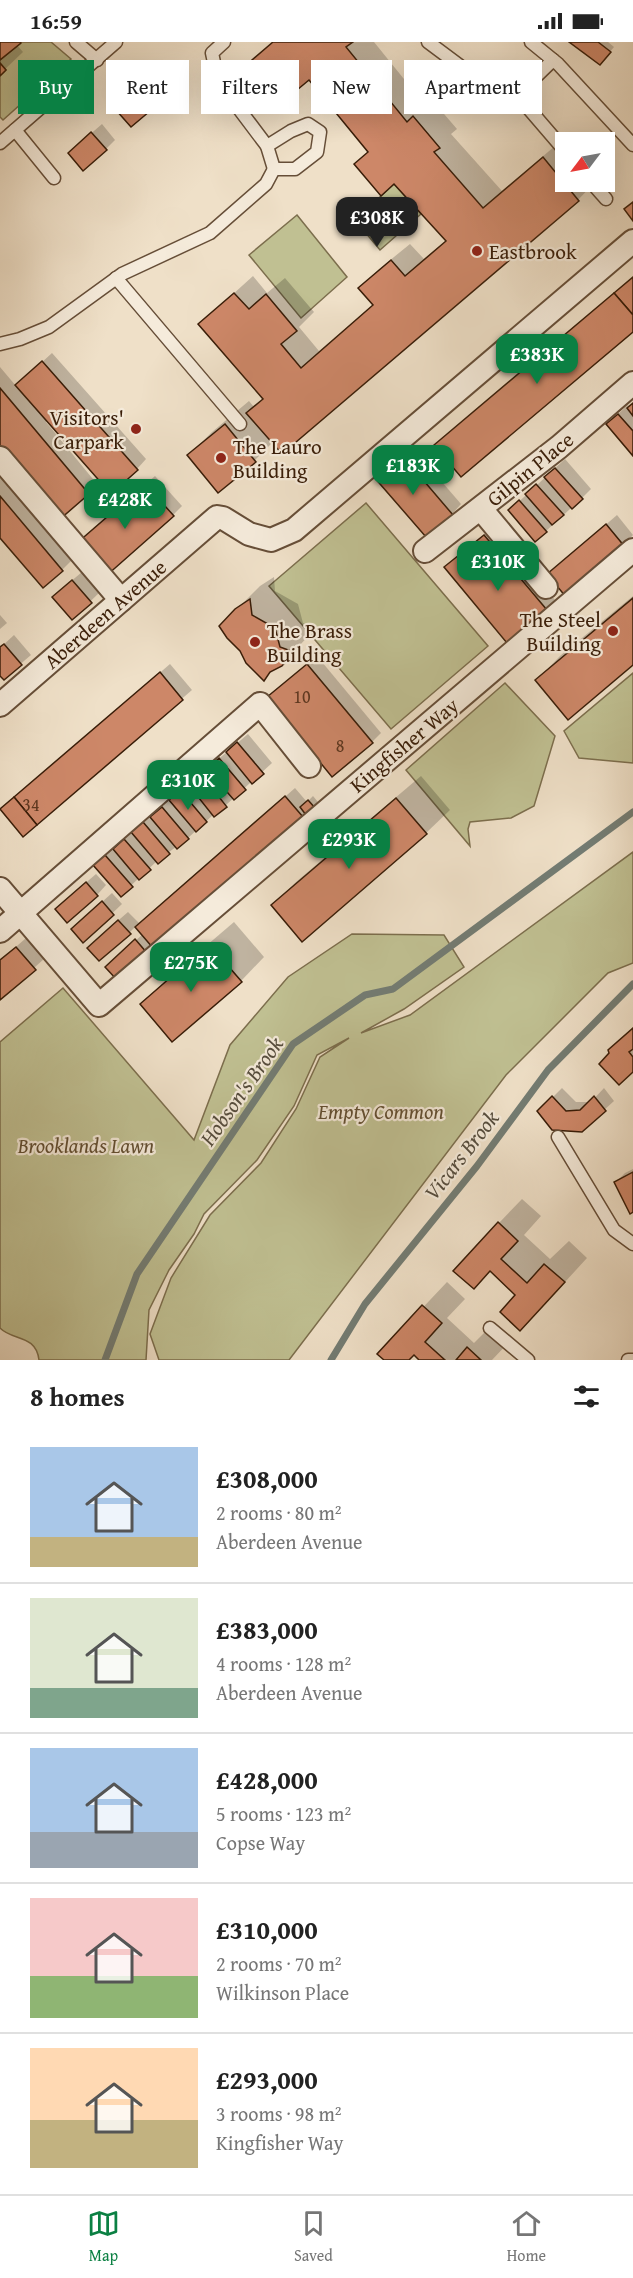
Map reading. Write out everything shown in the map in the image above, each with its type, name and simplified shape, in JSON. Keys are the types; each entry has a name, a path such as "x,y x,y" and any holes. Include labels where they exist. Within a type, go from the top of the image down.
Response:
{"street":[{"name":"Aberdeen Avenue","path":"3,697 217,517 223,518 249,534 271,540 294,530 633,240"},
{"name":"Gilpin Place","path":"425,551 559,447 633,383"},
{"path":"0,458 121,600"},
{"path":"481,509 546,587"},
{"name":"Kingfisher Way","path":"0,889 99,1005 633,550"},
{"path":"0,931 260,704 309,766"}],"lane":[{"path":"76,42 96,60"},
{"path":"0,143 116,42"},
{"path":"0,344 20,339 49,327 116,278 210,233 266,184 274,169 267,146 218,81 212,53 224,42"},
{"path":"428,42 452,60"},
{"path":"531,42 553,60 633,145"},
{"path":"542,71 553,60"},
{"path":"533,114 555,139"},
{"path":"267,146 291,131 308,124 320,132 317,152 294,169 274,169"},
{"path":"15,130 54,178"},
{"path":"600,192 606,199"},
{"path":"116,278 240,423"},
{"path":"558,1137 614,1230 633,1244"},
{"path":"490,1328 528,1360"},
{"path":"628,1360 633,1360"}],"green space":[{"path":"20,42 51,42 71,59 18,60 18,107 3,120 0,117 0,76 6,70 0,60"},
{"path":"394,184 421,214 380,250 355,220"},
{"path":"297,215 347,277 301,318 249,255"},
{"path":"366,503 488,646 391,729 269,586"},
{"path":"633,673 633,763 579,758 564,731"},
{"path":"505,683 555,736 534,806 511,818 470,822 468,829 470,846 406,770"},
{"path":"633,852 633,963 608,973 506,1075 289,1360 159,1360 150,1334 171,1278 210,1215 261,1163 296,1109 320,1057 349,1038 317,1055 294,1106 257,1160 204,1214 194,1234 169,1270 149,1310 146,1360 39,1360 37,1352 29,1342 0,1328 0,1042 63,988 194,1140 230,1045 288,977 352,934 444,935 464,967 404,1009 361,1033 410,1015"}],"building":[{"path":"0,42 20,42 21,43 0,60"},
{"name":"Eastbrook","path":"273,42 353,42 346,47 357,60 311,60 311,82 309,80 299,88 299,60 252,60"},
{"path":"569,42 598,42 611,52 600,65"},
{"path":"0,63 6,70 0,76"},
{"name":"Eastbrook","path":"392,104 407,122 413,116 440,148 434,152 483,208 543,157 555,172 555,192 572,192 579,201 282,454 246,413 263,399 198,324 234,293 249,309 266,294 297,331 281,344 301,368 373,305 358,288 391,260 405,276 446,241 394,184 381,196 354,164 368,152 337,114 392,114"},
{"path":"120,114 146,114 131,127"},
{"path":"91,132 107,150 83,171 68,153"},
{"path":"633,202 633,221 624,209"},
{"path":"633,277 633,315 614,293"},
{"path":"614,293 633,315 633,332 461,477 434,445"},
{"path":"42,361 138,470 111,494 15,385"},
{"path":"0,388 89,494 59,520 0,449"},
{"path":"633,403 633,416 627,408"},
{"path":"618,414 633,431 633,456 606,424"},
{"name":"The Lauro Building","path":"225,424 256,462 218,493 187,455"},
{"path":"401,454 453,515 426,537 374,477"},
{"path":"555,468 583,499 572,509 544,477"},
{"path":"145,484 174,516 106,576 77,543"},
{"path":"536,484 564,515 552,525 525,494"},
{"path":"0,496 63,571 43,588 0,538"},
{"path":"519,500 547,532 535,542 508,510"},
{"path":"606,524 625,547 566,597 547,574"},
{"path":"484,535 552,616 512,649 444,567"},
{"path":"72,580 92,603 72,620 52,597"},
{"name":"The Steel Building","path":"633,598 633,665 568,720 535,680"},
{"name":"The Brass Building","path":"250,599 252,615 275,628 280,647 294,652 282,666 270,672 264,681 246,663 240,651 219,626 235,609"},
{"path":"4,644 22,665 4,680 0,676 0,647"},
{"path":"307,664 373,743 332,777 267,697"},
{"path":"160,672 183,700 37,825 14,797"},
{"path":"237,742 264,774 252,784 226,752"},
{"path":"219,758 246,790 234,800 207,769"},
{"path":"200,773 227,807 214,817 187,783"},
{"path":"180,790 207,822 196,832 169,800"},
{"path":"285,796 303,817 153,948 135,927"},
{"path":"14,797 37,825 23,837 0,809"},
{"path":"396,798 427,834 302,942 271,905"},
{"path":"308,800 315,808 306,815 300,807"},
{"path":"162,807 189,839 177,849 150,817"},
{"path":"143,822 170,854 158,864 131,832"},
{"path":"124,839 151,870 139,880 113,849"},
{"path":"105,855 133,887 121,897 93,865"},
{"path":"86,882 98,896 67,923 55,909"},
{"path":"102,901 114,915 83,943 71,929"},
{"path":"118,920 131,934 99,961 87,948"},
{"path":"135,939 147,953 117,980 105,967"},
{"path":"209,944 242,982 172,1042 140,1004"},
{"path":"16,947 36,970 0,1000 0,960"},
{"path":"633,1028 633,1049 629,1052 633,1057 633,1072 619,1085 599,1064 609,1053 608,1050"},
{"path":"552,1096 566,1111 580,1110 594,1096 606,1111 582,1132 552,1130 537,1111"},
{"path":"633,1172 633,1212 630,1214 614,1182"},
{"path":"498,1222 518,1241 501,1259 527,1283 544,1264 565,1282 520,1331 500,1312 515,1295 490,1271 474,1289 453,1271"},
{"path":"422,1305 442,1323 425,1342 445,1360 419,1360 414,1355 409,1360 384,1360 377,1354"},
{"path":"467,1347 481,1360 456,1360"}],"waterway":[{"name":"Hobson's Brook","path":"105,1360 137,1274 293,1044 365,995 393,989 633,812"},
{"name":"Vicars Brook","path":"331,1360 365,1304 477,1166 548,1070 633,984"}],"place":[{"name":"Eastbrook","path":"477,251"},
{"name":"Visitors' Carpark","path":"136,429"},
{"name":"The Lauro Building","path":"221,458"},
{"name":"The Steel Building","path":"613,631"},
{"name":"The Brass Building","path":"255,642"}],"park label":[{"name":"Empty Common","path":"381,1111"},
{"name":"Brooklands Lawn","path":"86,1145"}]}
